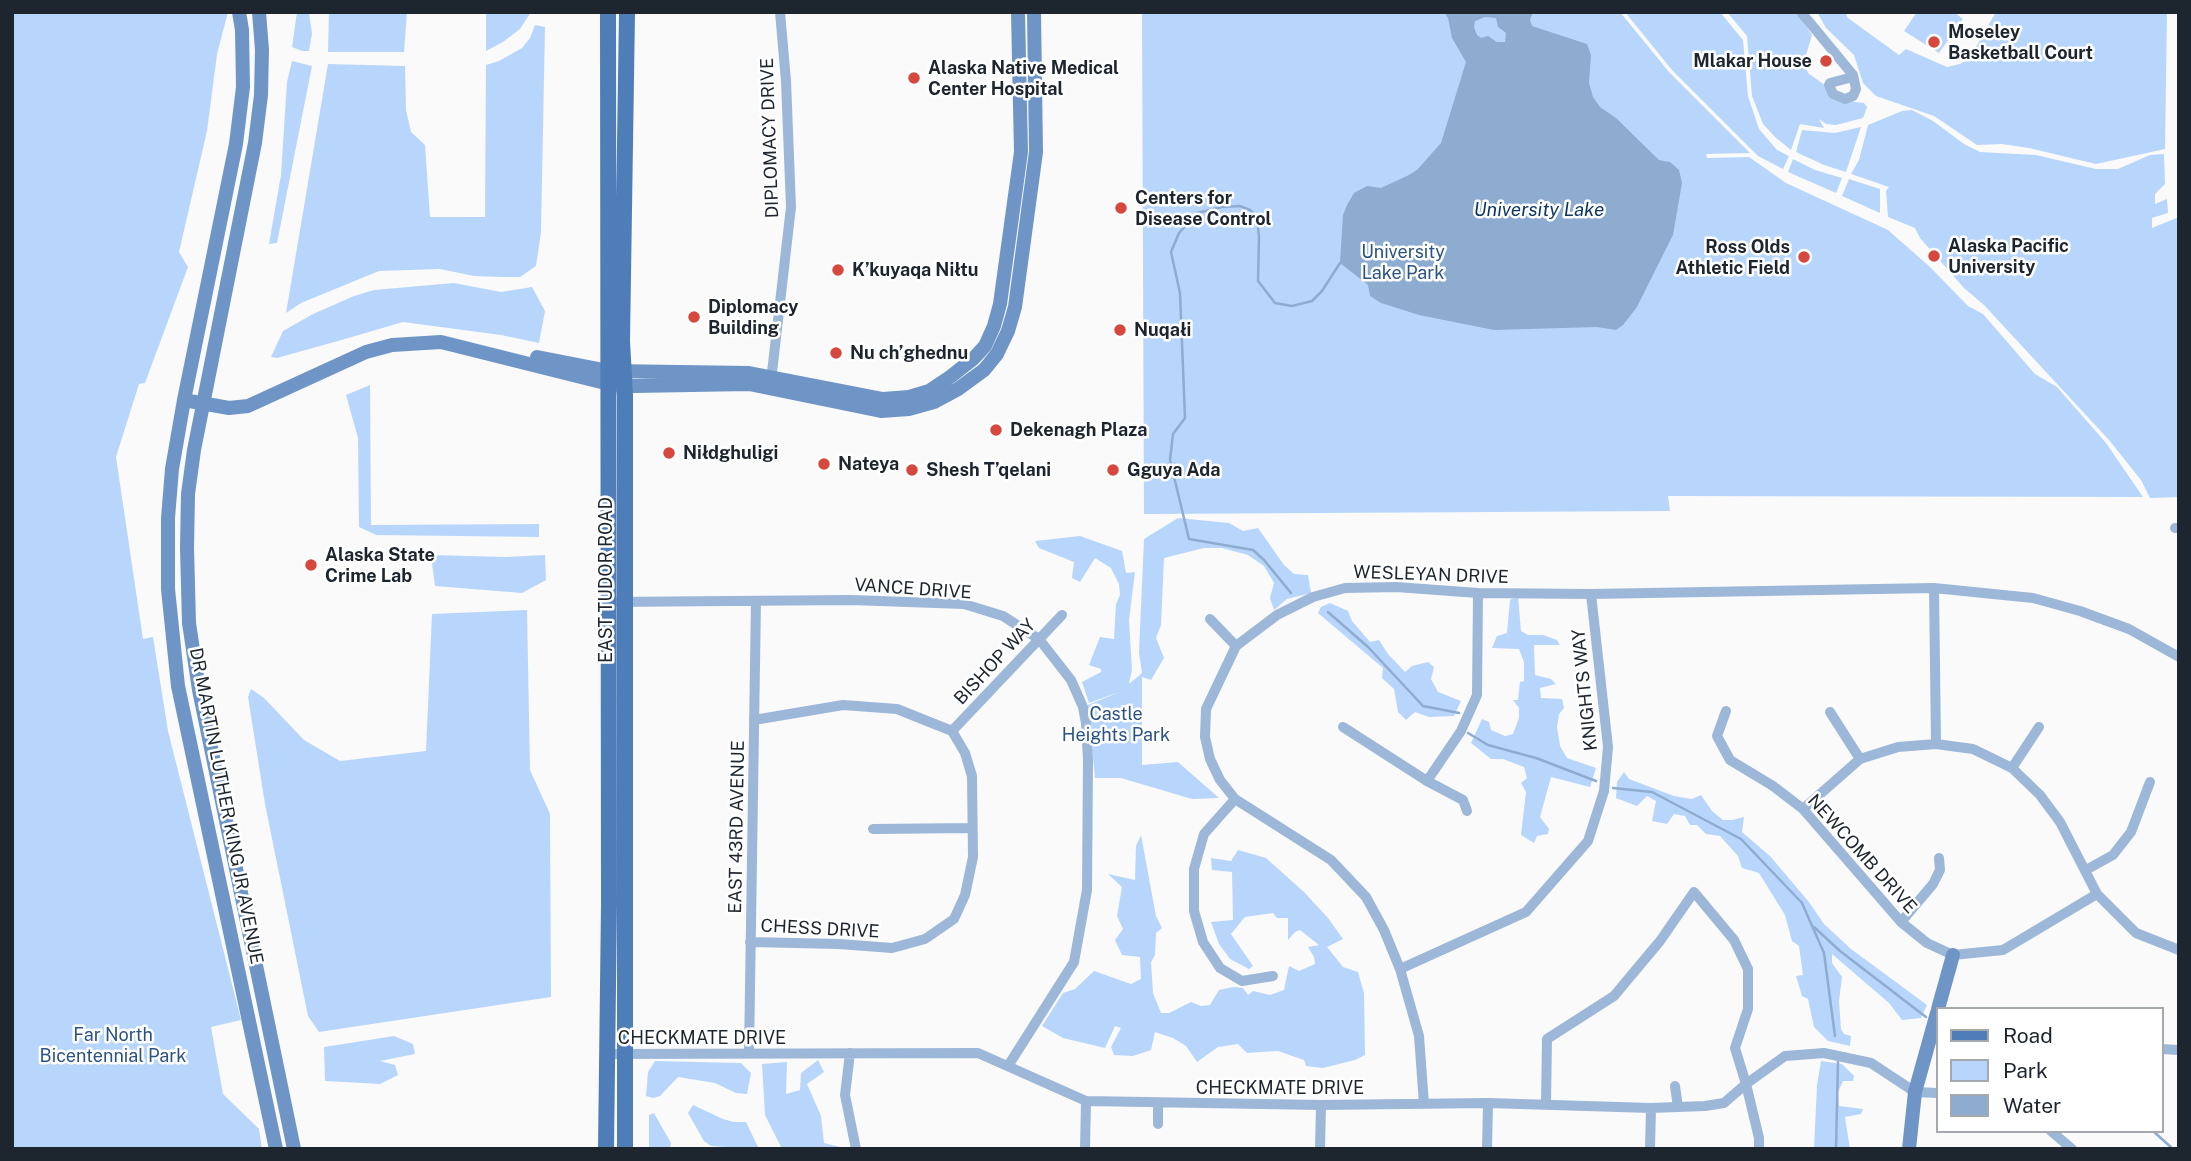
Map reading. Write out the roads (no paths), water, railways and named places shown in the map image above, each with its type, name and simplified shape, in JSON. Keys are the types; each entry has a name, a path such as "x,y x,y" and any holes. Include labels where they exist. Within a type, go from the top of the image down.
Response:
{"main road":[{"name":"EAST TUDOR ROAD","path":"608,12 617,378 617,602 625,1149"},
{"name":"EAST TUDOR ROAD","path":"617,378 622,341 627,12"},
{"name":"EAST TUDOR ROAD","path":"606,1149 617,602"}],"street":[{"name":"DR MARTIN LUTHER KING JR AVENUE","path":"239,12 243,88 236,144 172,469 168,518 168,589 178,686 275,1149"},
{"name":"DR MARTIN LUTHER KING JR AVENUE","path":"259,12 261,95 255,143 203,403 188,494 187,548 189,607 200,690 294,1149"},
{"name":"DIPLOMACY DRIVE","path":"771,382 791,207 786,81 780,12"},
{"path":"771,382 868,398 909,397 929,391 950,377 985,346 1000,304 1021,152 1018,12"},
{"path":"184,400 229,408 248,407 366,352 392,345 441,342 475,345 617,378 749,373 771,382 881,411 909,409 934,402 958,390 984,370 997,354 1008,331 1014,307 1036,152 1034,12"},
{"path":"1801,12 1853,75"},
{"path":"168,518 176,596 189,607"},
{"name":"WESLEYAN DRIVE","path":"1424,1104 1419,1036 1400,969 1384,930 1366,897 1331,860 1235,799 1220,780 1210,759 1205,737 1206,709 1236,646 1276,615 1313,597 1345,588 1396,587 1478,593 1591,594 1934,588 2033,598 2129,629 2179,657"},
{"path":"1934,588 1936,744"},
{"path":"1427,781 1461,731 1477,695 1478,593"},
{"name":"KNIGHTS WAY","path":"1400,969 1526,912 1588,841 1604,791 1608,747 1591,594"},
{"name":"VANCE DRIVE","path":"617,602 851,600 964,604 1003,616 1039,639 1071,680 1083,707 1088,760 1087,890 1074,962 1008,1066"},
{"name":"EAST 43RD AVENUE","path":"749,1053 756,601"},
{"name":"BISHOP WAY","path":"952,732 1062,615"},
{"path":"1210,619 1236,646"},
{"path":"754,720 844,705 897,709 952,732"},
{"name":"NEWCOMB DRIVE","path":"1726,711 1717,736 1730,760 1773,786 1803,809 1901,922 1927,943 1953,955"},
{"path":"1830,712 1860,759"},
{"path":"1343,727 1427,781 1463,800 1467,811"},
{"path":"2012,768 2039,727"},
{"name":"CHESS DRIVE","path":"750,942 892,948 925,939 954,919 965,895 973,857 972,776 965,753 952,732"},
{"path":"1803,809 1860,759 1898,747 1936,744 1973,749 2012,768 2040,795 2060,822 2097,894 2136,933 2179,950"},
{"path":"2086,870 2113,855 2131,832 2150,782"},
{"path":"1235,799 1204,834 1194,869 1194,911 1203,942 1220,968 1242,981 1273,976"},
{"path":"873,829 972,828"},
{"path":"1901,922 1933,884 1940,870 1938,858"},
{"path":"1546,1104 1547,1039 1614,996 1660,941 1694,892 1734,940 1748,969 1748,1009 1735,1048 1759,1138 1759,1149"},
{"path":"1939,1007 1953,955 2003,950 2097,894"},
{"path":"1909,1149 1915,1092 1936,1018"},
{"path":"850,1053 845,1095 856,1149"},
{"name":"CHECKMATE DRIVE","path":"607,1054 978,1053 1086,1101 1321,1105 1488,1103 1651,1108 1724,1103 1785,1056 1824,1053 1871,1063 1915,1092"},
{"path":"1675,1086 1678,1107"},
{"path":"1915,1092 1936,1093"},
{"path":"1085,1149 1086,1101"},
{"path":"1487,1149 1488,1103"},
{"path":"1158,1104 1158,1124"},
{"path":"1321,1105 1321,1149"},
{"path":"1650,1149 1651,1108"},
{"path":"2053,1133 2072,1149"}],"water":[{"name":"University Lake","path":"1444,12 1533,12 1530,20 1532,26 1587,44 1591,55 1589,83 1593,97 1600,107 1616,118 1659,160 1670,162 1679,170 1682,183 1673,235 1637,307 1616,330 1597,327 1494,330 1419,315 1381,303 1370,296 1368,285 1340,263 1343,215 1354,193 1367,186 1381,188 1407,176 1417,170 1441,143 1466,62 1452,38","holes":["1485,17 1496,18 1498,27 1506,33 1505,42 1477,35 1475,21"]}],"waterway":[{"path":"1291,593 1253,550 1189,539 1170,460 1173,434 1185,418 1180,293 1171,252 1179,233 1197,213 1240,206 1257,217 1258,281 1275,303 1292,306 1312,301 1322,291 1340,263"},
{"path":"1328,612 1368,647 1423,706 1459,713"},
{"path":"1468,733 1488,745 1536,758 1596,781"},
{"path":"1613,788 1652,792 1741,839 1802,903 1824,953 1835,1036"},
{"path":"1814,927 1840,951 1926,1017"},
{"path":"1836,1149 1838,1061"},
{"path":"2155,1133 2173,1149"}],"place":[{"name":"Moseley Basketball Court","path":"1934,42"},
{"name":"Mlakar House","path":"1826,61"},
{"name":"Alaska Native Medical Center Hospital","path":"914,78"},
{"name":"Centers for Disease Control","path":"1121,208"},
{"name":"Alaska Pacific University","path":"1934,256"},
{"name":"Ross Olds Athletic Field","path":"1804,257"},
{"name":"K’kuyaqa Niłtu","path":"838,270"},
{"name":"Diplomacy Building","path":"694,317"},
{"name":"Nuqałi","path":"1120,330"},
{"name":"Nu ch’ghednu","path":"836,353"},
{"name":"Dekenagh Plaza","path":"996,430"},
{"name":"Niłdghuligi","path":"669,453"},
{"name":"Nateya","path":"824,464"},
{"name":"Shesh T’qelani","path":"912,470"},
{"name":"Gguya Ada","path":"1113,470"},
{"name":"Alaska State Crime Lab","path":"311,565"}],"park label":[{"name":"University Lake Park","path":"1403,262"},
{"name":"Castle Heights Park","path":"1116,724"},
{"name":"Far North Bicentennial Park","path":"113,1045"}]}
